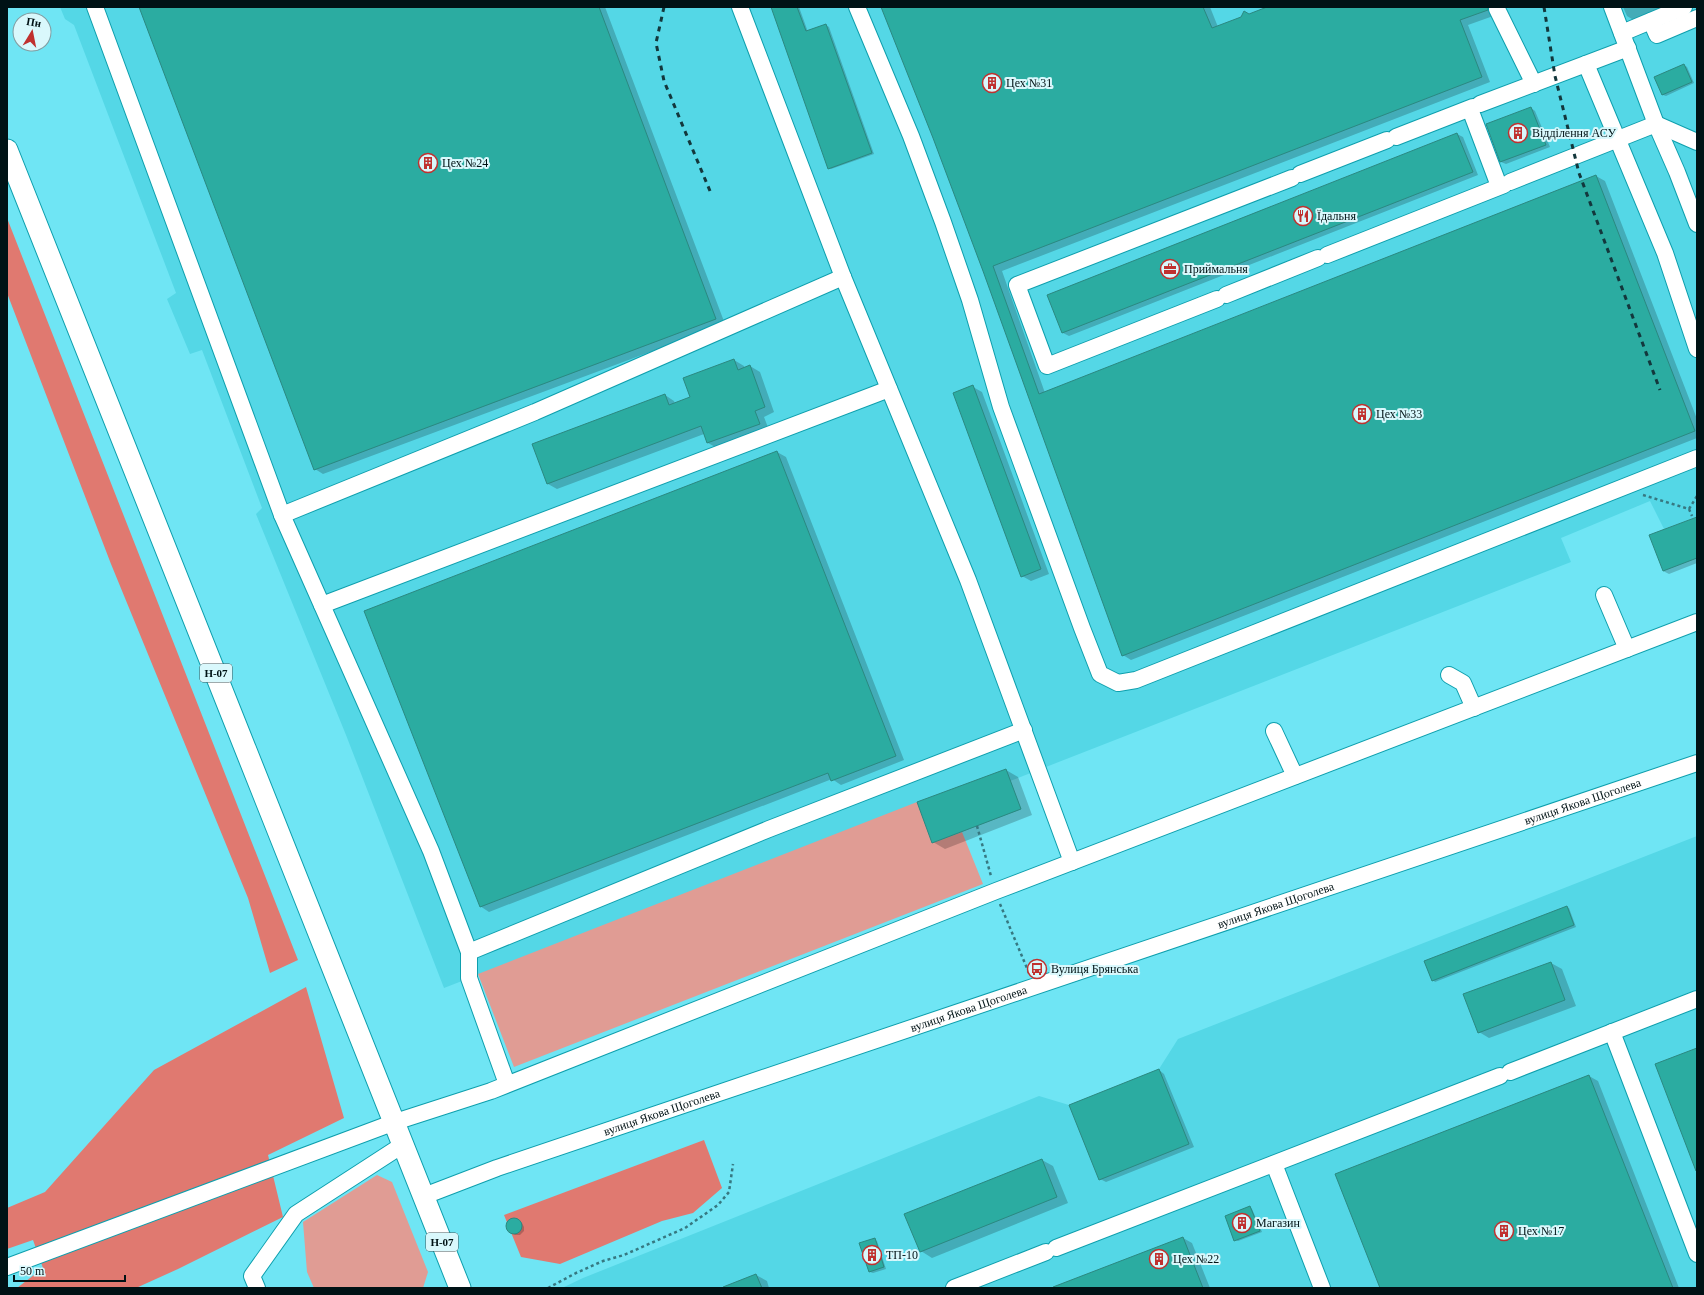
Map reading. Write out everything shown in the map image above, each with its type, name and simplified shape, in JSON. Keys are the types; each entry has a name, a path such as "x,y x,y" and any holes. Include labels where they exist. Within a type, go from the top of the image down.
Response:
{"main road":[{"name":"Н-07","path":"7,150 404,1144 460,1288"}],"street":[{"path":"95,7 282,515 431,851 469,952 469,978 507,1084"},
{"path":"740,7 843,277 968,580 1072,862"},
{"path":"857,7 911,136 943,222 970,300 1001,407 1100,674 1118,683 1136,680 1697,458"},
{"path":"1612,7 1656,124 1677,172 1697,224"},
{"path":"1684,7 1651,21 1625,40 1586,64 1391,138 1017,285 1047,366 1656,124 1697,142"},
{"path":"1497,9 1534,84"},
{"path":"1651,21 1657,35 1697,18"},
{"path":"1586,64 1665,254 1697,349"},
{"path":"1474,107 1504,184"},
{"path":"282,515 535,412 843,277"},
{"path":"322,605 889,389"},
{"path":"1604,595 1627,649"},
{"path":"7,1267 395,1122 507,1084 996,891 1697,622"},
{"path":"1449,675 1463,683 1474,708"},
{"path":"469,952 769,829 1024,730"},
{"path":"1274,731 1295,776"},
{"name":"вулиця Якова Щоголева","path":"424,1196 505,1166 1697,764"},
{"path":"954,1288 1697,999"},
{"path":"1612,1032 1697,1254"},
{"path":"257,1288 252,1276 296,1214 404,1144"},
{"path":"1274,1164 1322,1288"}],"path":[{"path":"1689,509 1697,496"},
{"path":"1652,498 1689,509"},
{"path":"1689,509 1692,516"},
{"path":"977,826 996,891"},
{"path":"1002,912 1034,987"},
{"path":"548,1288 603,1261 624,1255 685,1228 718,1205 729,1192 733,1164"}],"shaded area":[{"path":"60,7 1697,7 1697,517 1664,529 1650,501 1561,538 1571,562 1010,781 1021,809 932,843 917,803 444,988 346,735 256,514 262,508 202,350 190,354 167,299 176,293 74,25 65,19"},
{"path":"7,218 298,960 270,973 248,898 111,564 7,293"},
{"path":"917,802 932,843 962,832 983,884 514,1067 478,974"},
{"path":"1697,836 1697,1288 562,1288 583,1278 1039,1096 1069,1105 1159,1069 1178,1039"},
{"path":"306,987 344,1118 268,1155 283,1217 136,1288 17,1288 43,1268 33,1240 7,1249 7,1208 45,1192 154,1070"},
{"path":"704,1140 722,1188 693,1213 662,1221 560,1264 521,1257 504,1215"},
{"path":"377,1175 392,1182 428,1272 423,1288 314,1288 307,1272 303,1222"}],"building":[{"name":"Цех №24","path":"139,7 599,7 716,319 314,470"},
{"path":"771,7 797,7 806,31 826,24 872,153 828,169"},
{"name":"Цех №33","path":"881,7 1203,7 1212,28 1241,17 1244,11 1249,14 1267,7 1488,7 1488,10 1460,20 1482,77 993,266 1039,394 1596,175 1695,431 1122,656 983,271 933,138"},
{"path":"1684,64 1692,82 1662,95 1654,77"},
{"name":"Відділення АСУ","path":"1531,107 1546,145 1500,162 1486,124"},
{"path":"1457,133 1473,172 1062,333 1047,295"},
{"path":"734,359 738,370 750,365 765,407 755,411 760,424 707,443 701,426 547,484 532,444 665,394 669,405 690,397 683,378"},
{"path":"973,385 1041,569 1021,577 953,393"},
{"path":"777,451 896,756 831,781 828,773 480,907 364,611"},
{"path":"1697,517 1697,558 1663,571 1649,535"},
{"path":"1006,769 1021,809 932,843 917,802"},
{"path":"1567,906 1574,925 1432,981 1424,961"},
{"path":"1551,962 1565,1000 1478,1033 1463,994"},
{"path":"1697,1048 1697,1171 1696,1171 1655,1064"},
{"path":"1159,1069 1189,1144 1099,1180 1069,1105"},
{"name":"Цех №17","path":"1589,1075 1673,1288 1380,1288 1335,1174"},
{"path":"1042,1159 1057,1197 920,1252 904,1214"},
{"name":"Магазин","path":"1250,1206 1260,1231 1234,1241 1225,1216"},
{"path":"514,1218 520,1220 522,1226 520,1232 514,1234 508,1232 506,1226 508,1220"},
{"name":"Цех №22","path":"1183,1237 1203,1288 1053,1288 1053,1287"},
{"name":"ТП-10","path":"875,1238 884,1267 869,1272 859,1243"},
{"path":"756,1274 762,1288 723,1288 723,1287"}],"railway":[{"path":"664,7 656,43 664,81 710,191"},
{"path":"1544,7 1555,76 1579,173 1660,390"}],"place":[{"name":"Цех №31","path":"992,83"},
{"name":"Відділення АСУ","path":"1518,133"},
{"name":"Цех №24","path":"428,163"},
{"name":"Їдальня","path":"1303,216"},
{"name":"Приймальня","path":"1170,269"},
{"name":"Цех №33","path":"1362,414"},
{"name":"Вулиця Брянська","path":"1037,969"},
{"name":"Магазин","path":"1242,1223"},
{"name":"Цех №17","path":"1504,1231"},
{"name":"ТП-10","path":"872,1255"},
{"name":"Цех №22","path":"1159,1259"}]}
